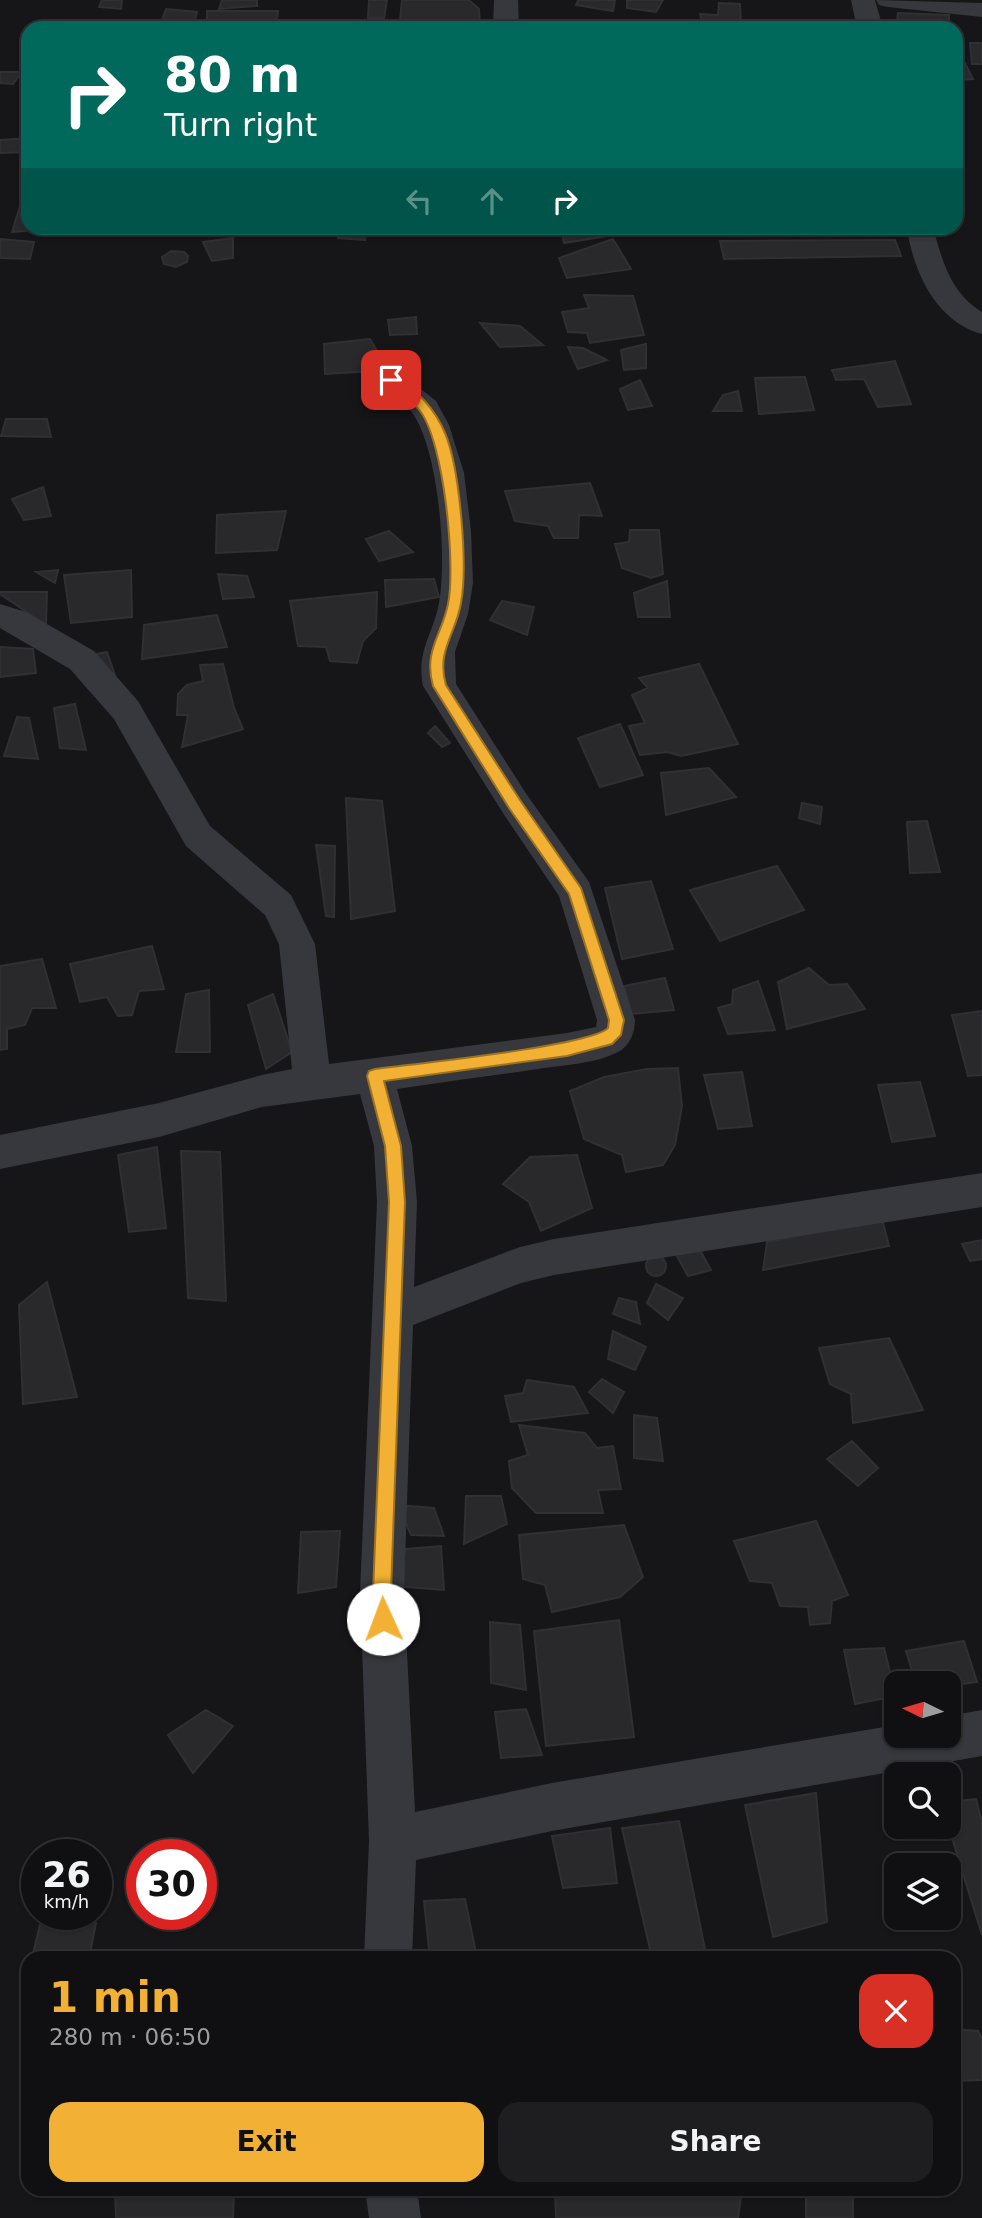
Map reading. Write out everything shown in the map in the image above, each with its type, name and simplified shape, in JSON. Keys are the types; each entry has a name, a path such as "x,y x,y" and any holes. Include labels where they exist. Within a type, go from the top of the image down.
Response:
{"street":[{"path":"506,0 506,21"},
{"path":"863,0 868,21"},
{"path":"888,0 982,10"},
{"path":"921,235 928,266 941,291 962,314 982,325"},
{"path":"0,1152 159,1120 262,1091 567,1049 607,1040 616,1030 616,1020 576,892 514,804 440,686 436,673 439,644 455,605 456,576 453,508 447,465 439,434 424,407 391,380"},
{"path":"0,616 15,620 82,660 126,710 198,836 278,905 297,944 312,1082"},
{"path":"375,1076 394,1157 397,1202 382,1592 393,1841 388,1951"},
{"path":"392,1314 520,1265 554,1257 982,1190"},
{"path":"393,1841 552,1807 982,1733"},
{"path":"392,2196 395,2218"}],"building":[{"path":"102,0 122,0 121,9 99,7"},
{"path":"222,0 257,0 257,6 219,9"},
{"path":"369,0 387,0 384,18 368,18"},
{"path":"402,0 469,0 479,9 480,21 400,20"},
{"path":"578,0 615,0 613,11 576,5"},
{"path":"627,0 663,0 656,12 627,8"},
{"path":"719,3 740,4 741,21 702,21 700,14 718,15"},
{"path":"166,9 197,12 195,21 162,21"},
{"path":"207,11 278,11 277,21 207,21"},
{"path":"898,13 949,15 949,21 897,21"},
{"path":"970,43 982,43 982,64 972,64"},
{"path":"963,59 973,79 963,80"},
{"path":"0,72 21,72 13,84 0,83"},
{"path":"21,138 21,152 0,153 0,140"},
{"path":"21,203 21,231 12,232"},
{"path":"338,235 365,235 365,240 338,238"},
{"path":"562,235 614,235 564,243"},
{"path":"233,238 233,258 212,261 203,242"},
{"path":"0,239 34,242 30,259 0,258"},
{"path":"613,239 631,269 567,278 559,258"},
{"path":"895,240 901,256 724,259 720,241"},
{"path":"171,251 184,252 188,256 187,262 176,267 164,264 162,257"},
{"path":"584,295 633,296 644,335 590,343 587,333 568,332 562,312 589,308"},
{"path":"416,317 417,334 390,335 388,320"},
{"path":"480,323 520,326 543,345 500,347"},
{"path":"370,339 384,363 374,371 325,374 324,344"},
{"path":"646,344 646,368 624,370 621,350"},
{"path":"568,347 583,348 607,360 578,369"},
{"path":"895,361 911,404 878,407 864,379 836,380 832,370"},
{"path":"805,377 814,410 759,414 755,378"},
{"path":"640,380 652,406 628,410 620,389"},
{"path":"738,391 742,411 713,411 723,395"},
{"path":"6,419 47,419 51,437 1,436"},
{"path":"590,483 602,516 579,515 578,538 554,538 548,526 515,521 505,491"},
{"path":"43,487 51,516 24,520 12,499"},
{"path":"286,511 277,550 216,553 217,515"},
{"path":"630,530 659,530 663,574 651,578 622,568 615,544 629,542"},
{"path":"389,531 413,552 379,561 366,539"},
{"path":"58,570 55,583 36,572"},
{"path":"131,570 132,617 71,623 64,575"},
{"path":"218,574 247,576 254,597 223,599"},
{"path":"434,579 439,597 386,607 385,580"},
{"path":"667,581 670,617 638,617 634,593"},
{"path":"47,592 46,625 0,594"},
{"path":"377,592 376,628 363,641 357,663 330,661 326,647 298,646 290,601"},
{"path":"502,601 534,607 527,635 490,620"},
{"path":"217,615 227,647 142,659 144,625"},
{"path":"0,647 33,649 36,673 0,677"},
{"path":"107,652 116,678 96,654"},
{"path":"223,664 234,708 243,729 182,747 188,715 177,715 178,694 187,685 203,681 200,665"},
{"path":"699,664 738,744 681,756 667,752 640,755 629,726 645,723 632,695 648,688 639,678"},
{"path":"75,704 86,750 60,748 54,708"},
{"path":"17,717 29,718 38,759 4,756"},
{"path":"620,724 643,775 600,787 578,738"},
{"path":"435,726 450,743 442,747 428,733"},
{"path":"709,768 736,797 666,815 661,773"},
{"path":"346,798 382,801 395,911 351,919"},
{"path":"802,803 822,807 820,824 799,818"},
{"path":"927,821 940,872 910,873 907,822"},
{"path":"316,845 335,846 334,917 326,916"},
{"path":"777,866 804,910 720,941 690,890"},
{"path":"651,881 673,949 622,959 605,888"},
{"path":"152,946 164,989 139,991 132,1015 118,1016 107,997 80,1002 70,964"},
{"path":"42,959 56,1008 32,1008 25,1025 7,1029 7,1049 0,1050 0,966"},
{"path":"809,968 829,985 847,984 865,1009 787,1029 778,982"},
{"path":"665,978 674,1010 631,1014 624,986"},
{"path":"758,981 775,1030 728,1034 718,1008 732,1004 733,990"},
{"path":"209,990 210,1052 176,1052 186,994"},
{"path":"273,994 292,1052 266,1069 248,1005"},
{"path":"982,1011 982,1075 968,1076 952,1015"},
{"path":"678,1068 682,1106 675,1145 663,1165 626,1172 622,1155 584,1139 570,1091 604,1077 647,1069"},
{"path":"742,1072 752,1126 718,1129 704,1075"},
{"path":"920,1082 935,1136 892,1142 878,1085"},
{"path":"157,1147 166,1228 129,1232 118,1155"},
{"path":"181,1151 220,1152 226,1301 188,1298"},
{"path":"577,1155 592,1208 541,1231 529,1202 503,1184 530,1157"},
{"path":"882,1219 889,1246 763,1270 767,1242"},
{"path":"982,1240 982,1259 970,1261 962,1244"},
{"path":"673,1249 700,1250 711,1270 688,1276"},
{"path":"656,1256 663,1259 666,1266 663,1273 656,1276 649,1273 646,1266 649,1259"},
{"path":"47,1282 77,1397 23,1404 19,1305"},
{"path":"656,1284 683,1298 668,1320 647,1303"},
{"path":"619,1298 636,1302 640,1324 613,1314"},
{"path":"613,1331 646,1347 635,1370 608,1359"},
{"path":"889,1338 923,1410 853,1423 851,1394 830,1384 819,1348"},
{"path":"602,1379 624,1392 613,1413 589,1392"},
{"path":"527,1380 574,1387 588,1413 511,1422 505,1396 523,1393"},
{"path":"634,1415 657,1418 663,1461 634,1458"},
{"path":"519,1425 585,1433 597,1448 613,1446 621,1489 598,1490 603,1513 536,1513 512,1488 509,1461 528,1455"},
{"path":"852,1441 878,1468 858,1486 827,1459"},
{"path":"466,1496 501,1496 507,1524 464,1544"},
{"path":"398,1505 434,1508 444,1536 411,1535"},
{"path":"816,1521 848,1595 832,1601 830,1623 810,1625 808,1607 780,1606 772,1583 750,1581 734,1541"},
{"path":"624,1525 643,1577 620,1597 552,1612 545,1585 523,1579 519,1535"},
{"path":"340,1531 336,1587 298,1593 301,1532"},
{"path":"441,1546 444,1590 394,1586 406,1549"},
{"path":"619,1620 634,1737 546,1746 534,1631"},
{"path":"490,1622 520,1625 526,1690 491,1683"},
{"path":"964,1641 977,1682 961,1684 961,1671 912,1671 906,1651"},
{"path":"884,1648 890,1671 884,1671 884,1698 855,1704 844,1650"},
{"path":"526,1709 542,1755 501,1758 495,1712"},
{"path":"206,1710 233,1726 193,1773 168,1735"},
{"path":"816,1793 827,1922 773,1937 745,1805"},
{"path":"976,1799 982,1822 982,1935 961,1867 961,1853 957,1853 952,1839 961,1839 961,1801"},
{"path":"679,1821 705,1949 650,1951 622,1828"},
{"path":"610,1828 617,1883 563,1888 552,1836"},
{"path":"465,1899 476,1951 429,1951 424,1901"},
{"path":"39,1930 95,1930 90,1951 34,1951"},
{"path":"961,2030 978,2031 982,2039 982,2080 961,2081"},
{"path":"115,2196 234,2196 233,2218 116,2218"},
{"path":"555,2196 741,2196 738,2218 556,2218"},
{"path":"806,2196 853,2196 853,2218 806,2218"}],"route":[{"path":"383,1619 397,1202 393,1146 375,1076 567,1049 607,1040 616,1030 613,1006 576,892 514,804 440,686 436,673 439,644 455,605 456,576 453,508 447,465 439,434 424,407 391,380"}]}
